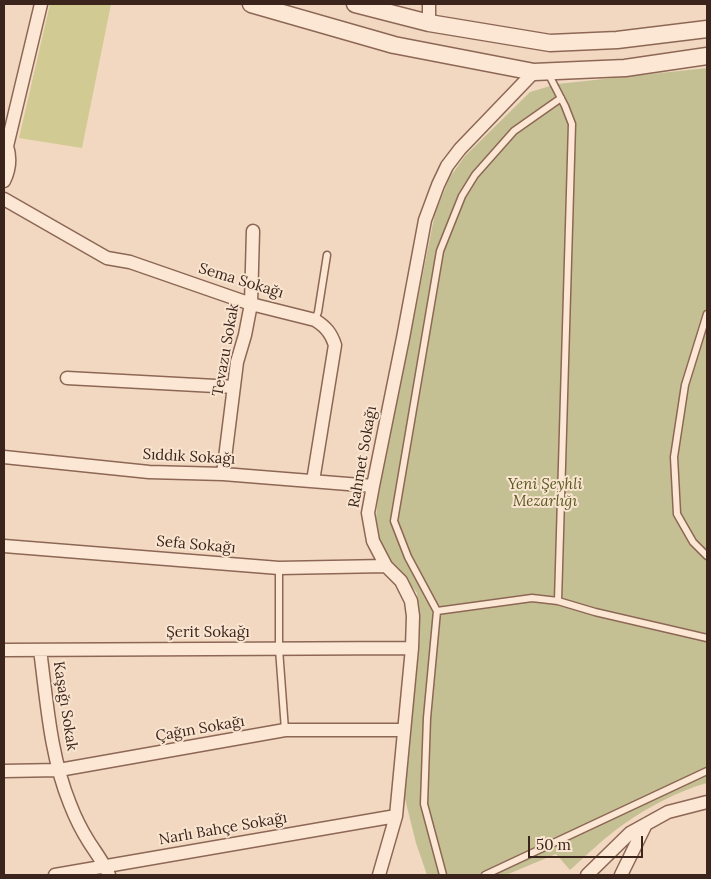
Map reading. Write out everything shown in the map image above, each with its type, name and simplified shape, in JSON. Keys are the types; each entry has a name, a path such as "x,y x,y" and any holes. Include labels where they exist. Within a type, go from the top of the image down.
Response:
{"street":[{"path":"4,181 8,172 10,157 5,145 41,4"},
{"path":"251,4 394,45 540,72 625,68 707,56"},
{"path":"355,4 429,23 550,43 617,40 707,29"},
{"path":"428,51 429,4"},
{"name":"Rahmet Sokağı","path":"379,875 396,816 412,648 411,601 401,581 386,566 373,541 368,513 411,301 425,220 447,166 460,149 540,72"},
{"name":"Sema Sokağı","path":"4,199 107,258 130,262 251,304 315,320"},
{"name":"Tevazu Sokak","path":"223,474 237,362 245,336 251,304 253,231"},
{"path":"313,481 335,345 331,334 324,325 315,320"},
{"path":"66,378 234,387"},
{"name":"Sıddık Sokağı","path":"4,458 149,472 223,474 373,486"},
{"name":"Sefa Sokağı","path":"4,546 279,568 386,566"},
{"name":"Şerit Sokağı","path":"4,650 412,648"},
{"name":"Kaşağı Sokak","path":"40,650 50,737 70,804 88,840 107,871"},
{"name":"Çağın Sokağı","path":"4,771 60,770 285,730 404,730"},
{"path":"587,875 630,833 668,812 707,802"},
{"name":"Narlı Bahçe Sokağı","path":"55,875 107,871 396,816"},
{"path":"621,875 646,824"}],"lane":[{"path":"540,72 561,98 572,124 558,601"},
{"path":"443,875 424,804 427,718 437,611 408,557 394,522 440,251 462,196 476,175 514,132 561,98"},
{"path":"315,320 318,312 326,255"},
{"path":"707,314 685,385 674,457 677,514 693,542 707,556"},
{"path":"279,568 278,649 285,730"},
{"path":"437,611 532,598 558,601 595,612 707,638"},
{"path":"485,875 707,771"}],"shaded area":[{"path":"50,4 111,4 82,148 19,138"}],"green space":[{"name":"Yeni Şeyhli Mezarlığı","path":"707,68 707,783 674,795 633,818 610,834 570,870 556,854 506,875 427,875 416,843 404,795 418,639 417,593 392,564 377,534 376,518 378,497 435,213 450,177 465,156 530,92 557,84"}]}
